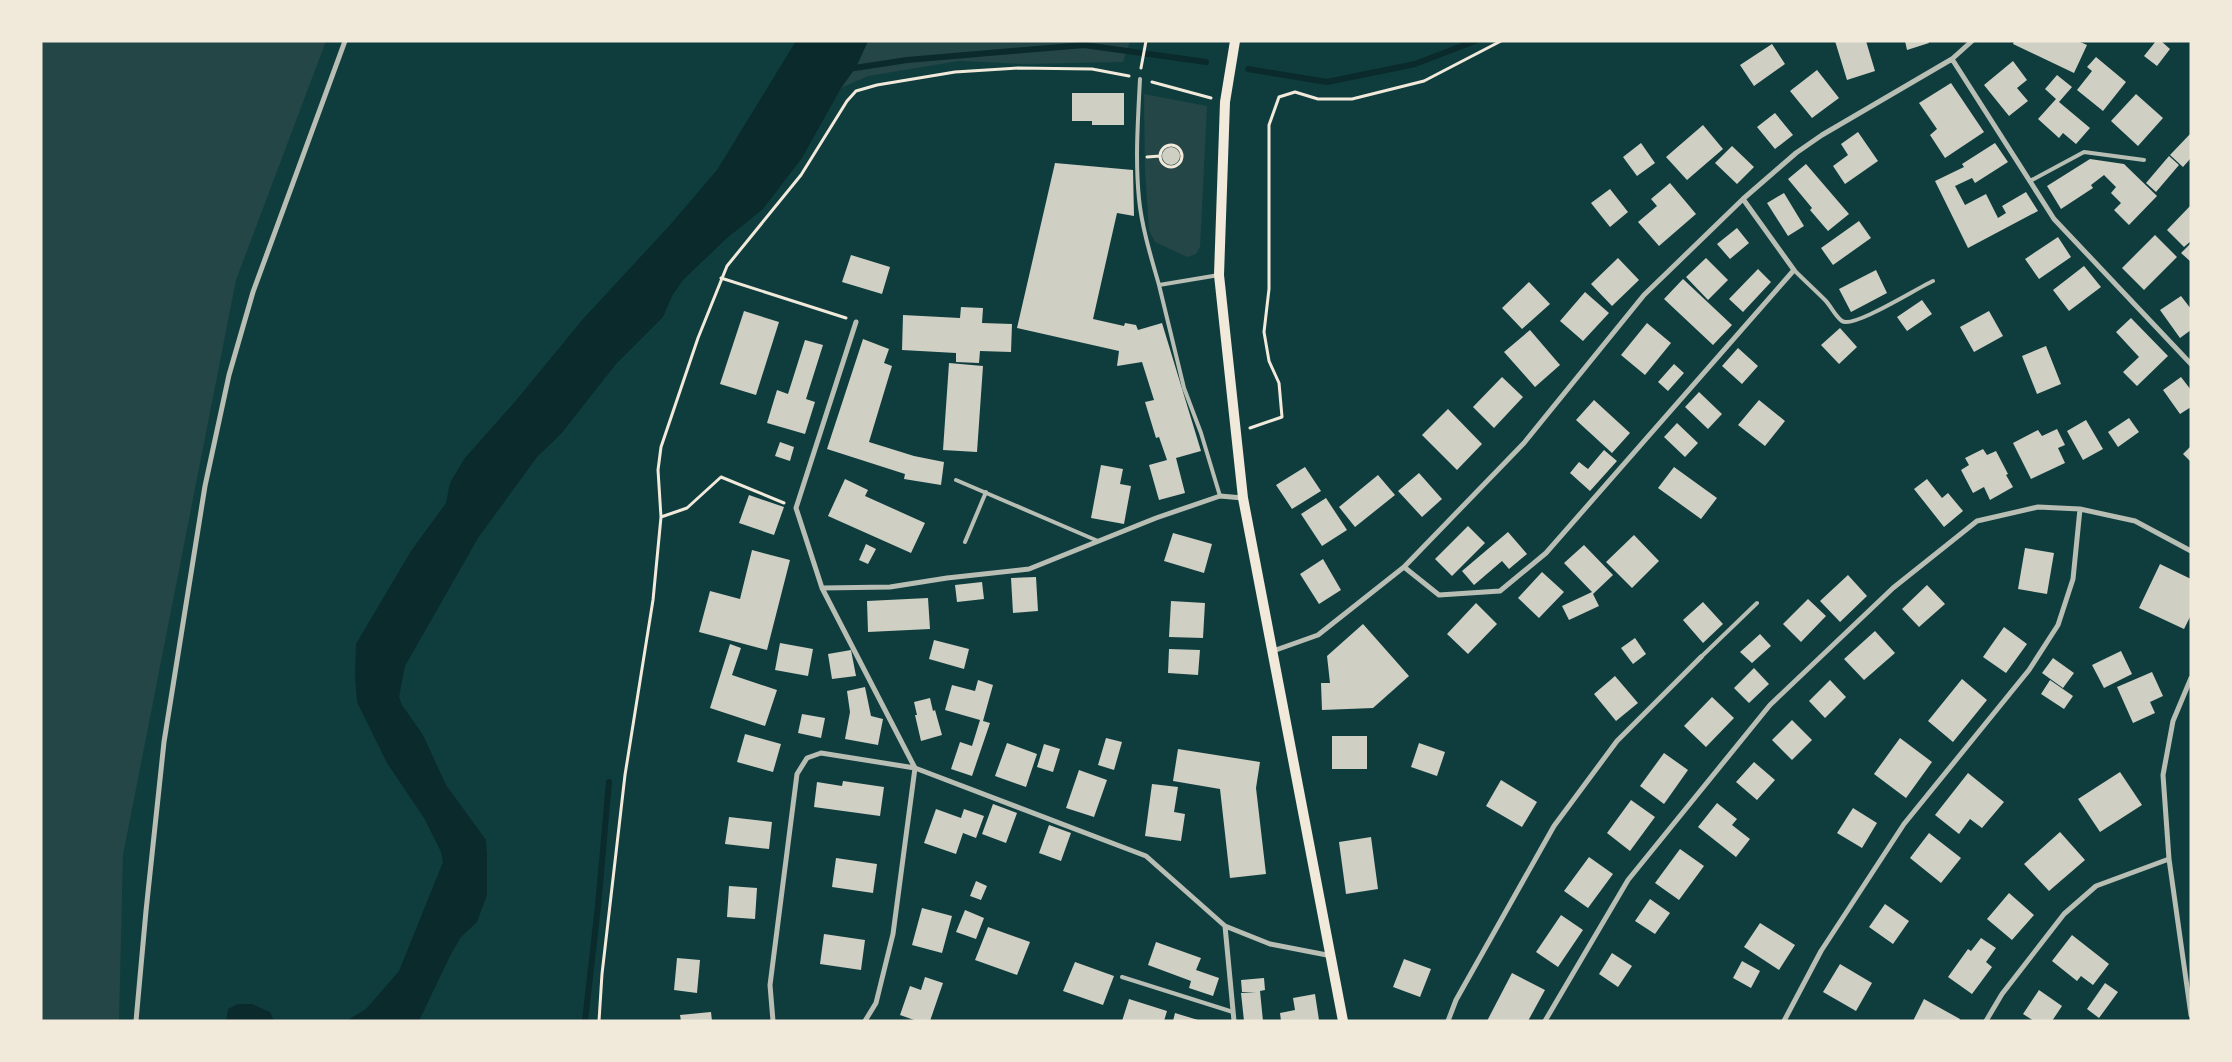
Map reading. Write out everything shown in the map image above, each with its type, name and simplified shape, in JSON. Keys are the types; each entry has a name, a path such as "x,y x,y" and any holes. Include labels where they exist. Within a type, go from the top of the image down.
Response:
{"main road":[{"path":"1235,41 1224,102 1219,275 1243,498 1343,1021"}],"street":[{"path":"136,1021 164,742 205,486 229,375 253,292 345,41"},
{"path":"1273,651 1318,635 1404,568 1524,443 1644,295 1743,199 1796,153 1822,135 1952,59 1972,41"},
{"path":"1952,59 2054,219 2191,364"},
{"path":"1404,568 1439,595 1500,591 1546,553 1794,270 1743,199"},
{"path":"856,322 796,508 822,588 915,768 893,934 876,1003 865,1021"},
{"path":"822,588 890,587 947,578 1029,570 1156,518 1220,496 1243,498"},
{"path":"1545,1021 1628,880 1770,705 1892,588 1977,521 2038,508 2080,510 2135,521 2191,551"},
{"path":"1784,1021 1821,951 1904,824 2029,670 2058,625 2074,578 2080,510"},
{"path":"1448,1021 1456,1000 1554,826 1617,741 1702,657"},
{"path":"2191,678 2173,721 2163,775 2169,859 2191,1015"},
{"path":"774,1021 770,985 797,774 807,758 821,753 915,768 1146,856 1225,926 1270,944 1332,956"},
{"path":"1986,1021 2002,994 2058,922 2096,886 2169,859"},
{"path":"1225,926 1234,1021"}],"lane":[{"path":"1140,79 1136,157 1139,200 1144,231 1184,388 1201,433 1220,496"},
{"path":"2030,182 2084,152 2144,160"},
{"path":"1794,270 1826,301 1840,320 1846,323 1862,320 1911,291 1933,281"},
{"path":"1159,285 1219,275"},
{"path":"956,480 1098,541"},
{"path":"965,542 986,492"},
{"path":"1702,657 1757,603"},
{"path":"1122,977 1233,1012"}],"path":[{"path":"1140,79 1146,41"},
{"path":"1236,433 1282,417 1279,383 1269,361 1264,332 1269,289 1269,125 1279,97 1295,92 1318,99 1352,99 1424,81 1501,41"},
{"path":"599,1021 602,974 625,775 653,600 661,517 658,470 661,447 721,278 727,266 801,175 847,101 856,91 877,84 955,72 1018,68 1092,69 1140,79 1224,102"},
{"path":"1170,145 1176,145 1182,155 1181,161 1171,167 1166,165 1158,156 1165,146 1170,145"},
{"path":"721,278 856,322"},
{"path":"661,517 687,508 721,477 796,508"}],"shaded area":[{"path":"41,41 326,41 236,280 123,855 119,1021 41,1021"},
{"path":"796,41 868,41 856,67 841,88 802,158 763,209 727,238 683,280 672,296 663,317 616,364 561,434 537,457 478,538 405,666 399,697 402,705 423,735 446,785 486,840 487,895 477,922 461,937 419,1021 346,1021 366,1009 399,971 443,862 441,852 424,818 387,763 357,702 355,674 356,644 411,551 446,503 450,483 464,459 513,404 583,319 670,225 717,170"},
{"path":"868,41 1130,41 1123,62 1023,64 959,61 868,76 841,88 856,67"},
{"path":"1144,94 1207,106 1200,247 1196,254 1187,257 1155,242 1149,230 1145,170"},
{"path":"238,1004 252,1004 270,1012 274,1021 226,1021 228,1009"}],"building":[{"path":"1835,41 1866,41 1875,71 1847,80"},
{"path":"1905,41 1928,41 1929,43 1907,50"},
{"path":"2014,41 2078,41 2087,45 2074,73 2013,44"},
{"path":"2156,41 2161,41 2170,49 2157,66 2144,56"},
{"path":"1772,44 1785,64 1754,86 1740,65"},
{"path":"2096,57 2126,82 2103,111 2077,90 2092,71 2087,67"},
{"path":"2013,61 2027,80 2017,88 2028,101 2009,116 1984,85"},
{"path":"1817,70 1839,98 1812,118 1790,91"},
{"path":"2057,75 2072,87 2059,102 2090,128 2076,144 2063,133 2059,138 2038,119 2056,99 2045,89"},
{"path":"1951,83 1984,132 1945,158 1930,135 1937,129 1919,103"},
{"path":"1072,93 1124,93 1124,125 1092,125 1092,121 1072,121"},
{"path":"2136,94 2163,118 2138,146 2111,121"},
{"path":"1775,113 1793,135 1775,149 1757,127"},
{"path":"1703,125 1723,149 1687,180 1666,157"},
{"path":"1858,132 1878,161 1845,184 1833,166 1848,155 1841,144"},
{"path":"2191,133 2191,158 2183,167 2170,155"},
{"path":"1641,143 1655,163 1637,176 1623,157"},
{"path":"1995,143 2008,162 1975,183 1972,178 1955,186 1965,205 1986,194 1998,218 2006,213 2002,206 2026,192 2038,211 1968,248 1935,181 1964,167 1962,164"},
{"path":"1732,146 1754,167 1737,184 1715,163"},
{"path":"1171,147 1177,150 1180,156 1177,162 1171,165 1165,162 1162,156 1165,150"},
{"path":"2169,156 2179,165 2156,192 2146,183"},
{"path":"2090,159 2124,164 2157,196 2129,225 2114,210 2121,203 2111,193 2116,187 2104,175 2091,185 2093,188 2061,209 2047,186"},
{"path":"1055,163 1133,170 1134,216 1117,213 1093,319 1124,326 1125,323 1136,325 1138,330 1162,323 1201,451 1176,458 1185,493 1159,500 1149,465 1167,460 1159,437 1156,438 1145,402 1154,400 1142,362 1117,366 1119,351 1017,328"},
{"path":"1806,164 1849,214 1828,231 1788,179"},
{"path":"1670,183 1696,214 1659,246 1638,222 1657,206 1651,199"},
{"path":"1610,189 1628,212 1610,227 1591,203"},
{"path":"1784,193 1804,226 1788,236 1767,203"},
{"path":"2191,205 2191,241 2184,247 2167,230"},
{"path":"1859,221 1871,238 1833,265 1821,248"},
{"path":"1737,228 1749,243 1730,259 1717,244"},
{"path":"2155,235 2177,257 2144,290 2122,268"},
{"path":"2058,237 2071,257 2039,279 2025,259"},
{"path":"2191,243 2191,262 2181,253"},
{"path":"851,255 890,267 882,294 842,282"},
{"path":"1618,258 1639,280 1612,306 1591,284"},
{"path":"1706,258 1728,280 1708,300 1686,277"},
{"path":"2084,266 2101,287 2069,311 2053,290"},
{"path":"1758,269 1771,282 1743,312 1729,299"},
{"path":"1876,270 1887,293 1851,312 1839,289"},
{"path":"1683,279 1732,325 1713,345 1664,299"},
{"path":"1529,282 1550,304 1522,329 1502,308"},
{"path":"1585,292 1609,313 1583,341 1560,321"},
{"path":"2181,296 2191,309 2191,330 2180,338 2160,310"},
{"path":"1922,300 1932,314 1907,331 1897,317"},
{"path":"961,307 983,308 982,323 1012,324 1011,352 980,351 979,363 956,362 956,353 902,350 903,315 960,318"},
{"path":"744,311 779,322 756,395 720,384"},
{"path":"1989,311 2003,336 1974,352 1960,327"},
{"path":"2131,318 2168,356 2137,386 2123,372 2139,357 2116,332"},
{"path":"1647,323 1671,343 1645,375 1621,355"},
{"path":"1840,328 1857,347 1839,364 1821,345"},
{"path":"1530,330 1560,365 1535,387 1504,352"},
{"path":"863,339 889,349 884,363 892,366 869,442 914,456 944,462 941,485 904,479 905,474 827,449"},
{"path":"805,340 823,345 806,399 815,402 805,434 767,423 777,390 788,394"},
{"path":"2046,346 2061,384 2037,394 2022,356"},
{"path":"1738,348 1758,366 1742,384 1722,366"},
{"path":"949,363 983,366 977,452 943,450"},
{"path":"1674,364 1684,373 1668,391 1658,382"},
{"path":"1502,377 1523,397 1494,428 1473,407"},
{"path":"2181,377 2191,390 2191,407 2180,414 2163,390"},
{"path":"1699,392 1722,414 1708,429 1685,407"},
{"path":"1594,400 1630,433 1612,453 1576,420"},
{"path":"1759,400 1785,421 1765,446 1738,425"},
{"path":"1448,409 1482,444 1457,470 1422,435"},
{"path":"2129,418 2139,432 2118,447 2108,432"},
{"path":"2086,420 2103,449 2083,460 2067,431"},
{"path":"1677,423 1698,443 1685,457 1664,437"},
{"path":"2057,429 2065,445 2058,448 2065,463 2031,479 2013,443 2038,430 2042,436"},
{"path":"780,442 794,447 790,461 775,456"},
{"path":"2191,446 2191,462 2183,454"},
{"path":"1983,449 1987,455 1996,451 2013,487 1990,500 1984,487 1973,493 1961,470 1969,465 1965,458"},
{"path":"1604,450 1617,461 1590,491 1570,473 1579,462 1588,469"},
{"path":"1101,465 1123,469 1120,484 1131,486 1124,524 1091,518"},
{"path":"1305,467 1321,491 1292,509 1276,485"},
{"path":"1674,467 1717,498 1701,519 1658,488"},
{"path":"1419,473 1442,499 1422,517 1398,491"},
{"path":"1378,475 1395,495 1355,527 1339,507"},
{"path":"845,479 868,490 865,496 925,523 911,553 828,516"},
{"path":"1927,479 1942,498 1948,493 1963,511 1944,527 1914,489"},
{"path":"749,495 784,507 774,535 739,523"},
{"path":"1326,498 1347,530 1322,546 1301,514"},
{"path":"1468,526 1485,543 1452,576 1435,559"},
{"path":"1508,532 1527,554 1509,569 1502,561 1474,585 1462,571"},
{"path":"1173,533 1212,544 1204,573 1164,561"},
{"path":"1634,535 1659,561 1632,588 1606,562"},
{"path":"866,544 876,549 868,564 859,560"},
{"path":"1584,545 1613,575 1593,594 1599,606 1569,620 1562,606 1592,592 1564,563"},
{"path":"2025,548 2054,553 2047,594 2018,589"},
{"path":"752,550 790,560 767,650 699,632 710,591 740,599"},
{"path":"1323,559 1341,590 1319,604 1300,574"},
{"path":"2160,564 2191,579 2191,615 2184,629 2139,608"},
{"path":"1542,572 1564,592 1539,618 1518,598"},
{"path":"1848,575 1867,596 1840,622 1820,601"},
{"path":"1036,577 1038,611 1013,613 1011,578"},
{"path":"982,582 984,599 957,602 955,585"},
{"path":"1927,585 1945,604 1919,627 1902,609"},
{"path":"928,598 930,629 868,632 867,601"},
{"path":"1808,599 1826,616 1801,642 1783,624"},
{"path":"1171,601 1205,603 1203,638 1169,637"},
{"path":"1703,602 1723,624 1703,643 1683,620"},
{"path":"1476,603 1497,624 1468,654 1447,634"},
{"path":"1363,624 1409,676 1373,708 1322,710 1321,683 1330,683 1327,656"},
{"path":"2004,627 2027,644 2006,673 1983,657"},
{"path":"1875,631 1895,653 1864,680 1844,659"},
{"path":"1760,634 1771,646 1752,663 1740,652"},
{"path":"1635,638 1646,654 1633,664 1621,648"},
{"path":"934,640 969,649 964,669 929,659"},
{"path":"780,643 813,649 808,676 775,670"},
{"path":"730,644 741,648 732,675 777,690 765,726 710,708"},
{"path":"1169,649 1200,650 1198,675 1168,673"},
{"path":"851,650 856,676 832,679 828,654"},
{"path":"2121,651 2132,674 2104,688 2092,665"},
{"path":"2053,658 2074,673 2063,688 2042,673"},
{"path":"1754,668 1769,684 1749,703 1734,688"},
{"path":"2152,672 2163,696 2150,702 2155,713 2133,723 2117,687"},
{"path":"1615,676 1638,703 1616,721 1594,694"},
{"path":"1962,679 1987,700 1953,742 1928,721"},
{"path":"978,680 993,685 983,721 990,723 972,776 951,769 960,742 972,746 980,720 945,710 952,685 975,691"},
{"path":"1830,680 1846,697 1825,718 1809,701"},
{"path":"2050,680 2073,696 2064,709 2041,694"},
{"path":"865,687 871,716 883,719 878,745 845,739 850,712 847,691"},
{"path":"1712,697 1734,718 1706,747 1684,726"},
{"path":"930,698 942,735 921,741 914,702"},
{"path":"802,714 825,718 821,738 798,733"},
{"path":"1792,720 1812,740 1792,760 1772,740"},
{"path":"745,734 781,744 773,772 737,762"},
{"path":"1332,736 1367,736 1367,769 1332,769"},
{"path":"1106,738 1122,742 1114,770 1098,765"},
{"path":"1900,738 1932,762 1906,798 1874,774"},
{"path":"1007,743 1037,754 1026,787 995,776"},
{"path":"1419,743 1445,752 1437,776 1411,767"},
{"path":"1044,744 1060,749 1053,772 1037,767"},
{"path":"1178,749 1260,762 1256,788 1266,874 1230,878 1220,789 1173,781"},
{"path":"1664,753 1688,770 1664,804 1640,786"},
{"path":"1754,762 1775,780 1757,800 1736,782"},
{"path":"1079,770 1107,780 1094,817 1066,808"},
{"path":"2120,772 2142,805 2100,832 2078,799"},
{"path":"1968,773 2004,802 1982,828 1970,819 1959,834 1935,815"},
{"path":"1501,780 1537,802 1522,827 1486,806"},
{"path":"843,781 884,787 880,816 814,807 817,782 842,786"},
{"path":"1152,784 1178,787 1174,812 1185,814 1181,841 1145,836"},
{"path":"1631,800 1655,817 1630,851 1607,833"},
{"path":"1717,803 1737,819 1732,825 1750,839 1736,857 1698,827"},
{"path":"993,804 1017,813 1006,843 982,834"},
{"path":"1853,808 1877,823 1862,848 1837,833"},
{"path":"936,809 961,818 964,809 984,816 976,838 963,833 956,854 924,843"},
{"path":"729,817 772,822 769,849 725,844"},
{"path":"1049,825 1071,833 1061,861 1039,853"},
{"path":"2060,832 2085,860 2049,891 2024,864"},
{"path":"1929,833 1961,858 1941,883 1910,858"},
{"path":"1371,837 1378,889 1346,894 1339,842"},
{"path":"1680,849 1704,866 1679,900 1655,883"},
{"path":"1589,857 1613,874 1588,908 1564,891"},
{"path":"836,858 877,864 873,893 832,887"},
{"path":"976,881 987,886 981,900 970,896"},
{"path":"729,886 757,888 755,919 727,917"},
{"path":"2009,893 2034,915 2012,940 1987,919"},
{"path":"1650,899 1670,913 1655,934 1635,921"},
{"path":"1885,904 1909,921 1893,944 1869,927"},
{"path":"922,908 952,916 942,953 912,945"},
{"path":"965,910 984,918 976,939 956,932"},
{"path":"1561,915 1583,930 1558,967 1536,952"},
{"path":"1760,923 1795,945 1779,970 1744,947"},
{"path":"988,927 1030,942 1017,975 975,960"},
{"path":"824,934 865,940 861,970 820,964"},
{"path":"2072,935 2109,964 2093,985 2081,976 2077,981 2052,961"},
{"path":"1981,938 1996,948 1986,962 1992,967 1972,994 1948,977 1968,949 1971,951"},
{"path":"1156,942 1201,958 1196,970 1219,978 1213,996 1189,988 1191,981 1148,965"},
{"path":"1612,953 1632,966 1618,987 1599,974"},
{"path":"677,958 700,960 697,993 674,990"},
{"path":"1404,959 1431,969 1420,997 1393,987"},
{"path":"1742,961 1760,971 1751,988 1733,978"},
{"path":"1075,962 1114,976 1103,1005 1063,991"},
{"path":"1840,964 1872,983 1856,1011 1823,992"},
{"path":"1512,973 1545,990 1528,1021 1487,1021"},
{"path":"925,977 943,983 930,1021 917,1021 900,1015 910,986 921,990"},
{"path":"1264,978 1265,990 1260,991 1263,1021 1244,1021 1241,993 1256,992 1242,992 1241,980"},
{"path":"2105,983 2118,992 2099,1018 2087,1009"},
{"path":"2039,990 2062,1006 2052,1021 2034,1021 2023,1014"},
{"path":"1315,994 1319,1020 1281,1021 1280,1013 1295,1010 1293,998"},
{"path":"1129,999 1167,1011 1164,1021 1122,1021"},
{"path":"1924,999 1960,1019 1959,1021 1913,1021"},
{"path":"711,1012 712,1021 681,1021 680,1015"},
{"path":"1175,1013 1198,1020 1198,1021 1173,1021"}],"waterway":[{"path":"1248,69 1327,82 1415,64 1475,41"},
{"path":"848,69 907,60 1084,45 1206,62"},
{"path":"585,1021 609,782"}]}
